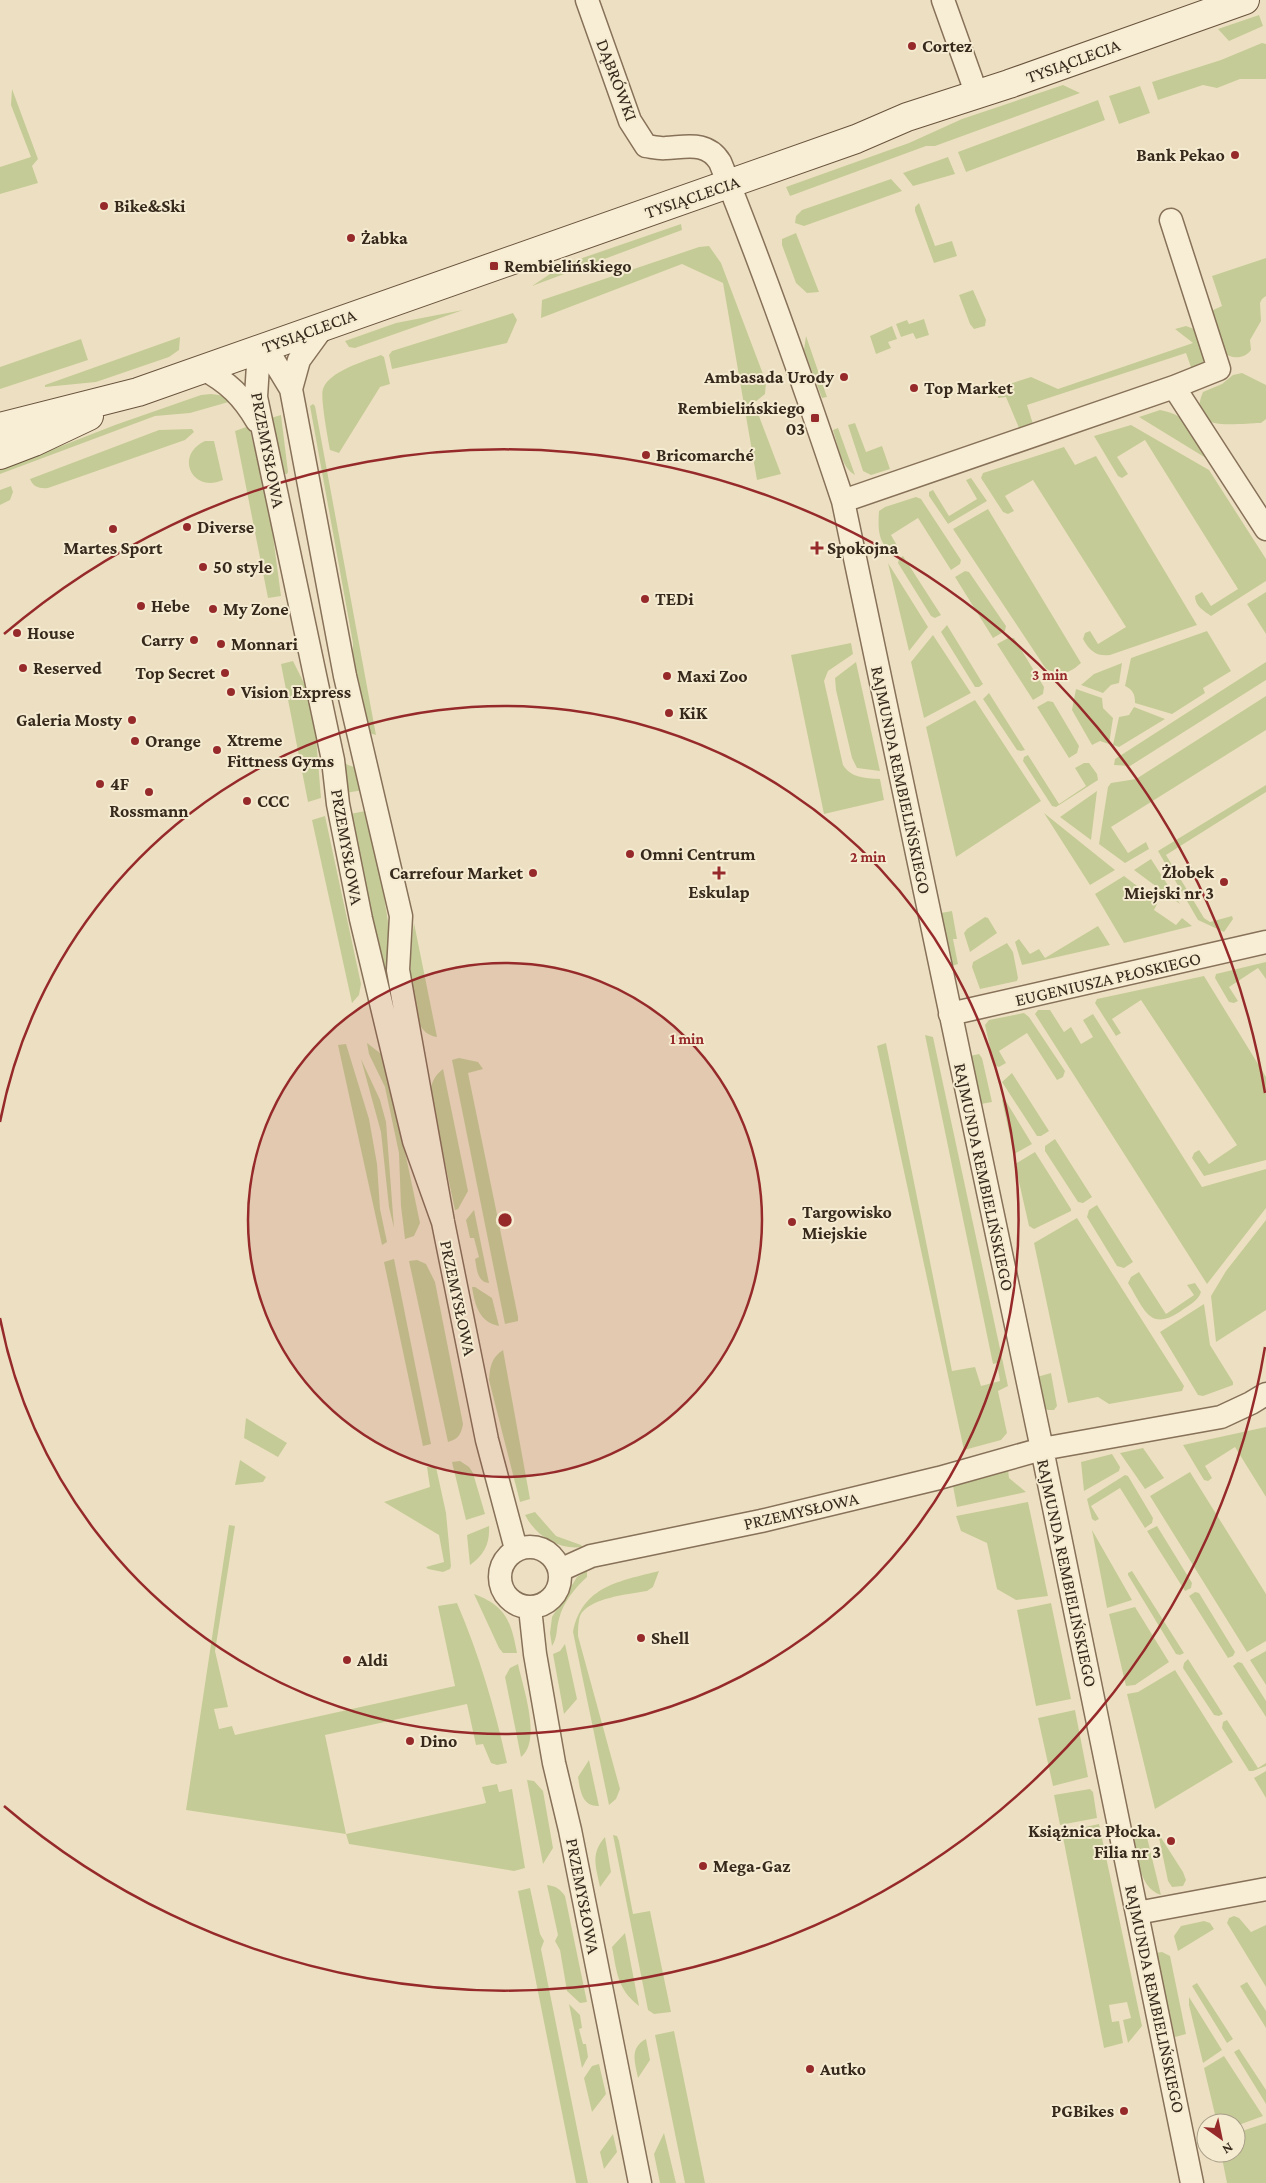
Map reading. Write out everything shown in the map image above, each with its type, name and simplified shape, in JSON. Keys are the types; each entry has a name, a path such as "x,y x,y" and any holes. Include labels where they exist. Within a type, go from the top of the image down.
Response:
{"street":[{"name":"DĄBRÓWKI","path":"586,0 630,120 646,146 664,149 683,146 703,147 717,157 729,184"},
{"path":"943,0 977,95"},
{"name":"TYSIĄCLECIA","path":"0,427 138,392 729,184 874,132 907,117 977,95 1231,2"},
{"name":"RAJMUNDA REMBIELIŃSKIEGO","path":"729,184 804,384 843,501 1042,1449 1192,2183"},
{"path":"843,501 1174,387 1219,369 1171,220"},
{"path":"291,389 299,360 323,326"},
{"name":"PRZEMYSŁOWA","path":"258,349 274,361 291,389 344,676 401,916 398,970 442,1222 488,1440 516,1549"},
{"name":"PRZEMYSŁOWA","path":"258,349 255,390 333,760 338,804 361,919 414,1141 442,1222"},
{"path":"204,369 223,380 236,391 263,431"},
{"path":"1174,387 1266,529"},
{"name":"TYSIĄCLECIA","path":"0,455 34,442 138,392"},
{"name":"EUGENIUSZA PŁOSKIEGO","path":"950,1014 1266,942"},
{"name":"PRZEMYSŁOWA","path":"560,1570 590,1556 770,1519 939,1478 1042,1449 1221,1417 1266,1394"},
{"path":"530,1546 543,1548 554,1557 560,1570 560,1583 554,1596 543,1604 530,1608 516,1604 506,1596 499,1584 499,1570 505,1558 516,1549 530,1546"},
{"name":"PRZEMYSŁOWA","path":"530,1608 554,1763 570,1830 640,2183"},
{"path":"1137,1913 1266,1889"}],"green space":[{"path":"1259,15 1263,26 1229,41 1218,29"},
{"path":"1262,43 1266,44 1266,79 1240,79 1217,88 1203,85 1158,100 1152,82 1221,60"},
{"path":"1063,85 1080,93 935,146 926,146 790,196 786,187 909,143 962,119"},
{"path":"1140,86 1150,113 1119,124 1109,96"},
{"path":"12,89 38,159 32,166 38,183 0,194 0,167 31,157 11,105"},
{"path":"1098,100 1105,120 966,172 958,152"},
{"path":"948,157 955,174 913,186 903,173"},
{"path":"891,179 902,191 804,226 795,223 796,216 802,210"},
{"path":"919,203 935,246 952,241 957,256 934,263 915,211 915,207"},
{"path":"681,224 682,230 532,286 565,264"},
{"path":"796,233 819,292 807,293 796,283 782,245 782,239"},
{"path":"709,246 721,263 766,382 765,394 754,403 781,474 757,480 723,283 682,264 541,318 542,300 699,247"},
{"path":"1266,258 1266,296 1260,303 1261,321 1250,340 1251,350 1246,355 1240,357 1227,355 1211,311 1222,306 1212,276"},
{"path":"973,290 986,320 985,326 974,329 970,324 959,295"},
{"path":"463,310 355,348 349,347 345,341 396,323"},
{"path":"513,313 517,320 507,343 392,369 389,355 392,351"},
{"path":"924,319 929,335 916,339 913,333 901,337 896,324 907,320 909,324"},
{"path":"892,326 897,339 888,342 891,348 876,354 870,336"},
{"path":"1186,326 1194,329 1206,358 1201,368 1192,370 1186,353 1027,405 1033,424 1019,428 1006,397 998,398 1000,387 1031,377 1058,389 1193,343 1175,329"},
{"path":"806,336 827,397 822,398 804,350"},
{"path":"180,337 179,350 169,357 96,382 45,387 45,385"},
{"path":"81,339 88,360 0,389 0,367"},
{"path":"381,355 384,357 390,384 380,387 339,453 330,450 323,409 323,389 332,377 340,372"},
{"path":"1242,373 1266,385 1266,419 1261,423 1227,424 1207,420 1201,415 1199,405 1203,392 1222,384 1233,375"},
{"path":"201,395 219,395 232,401 190,413 155,416 0,474 0,470 115,425"},
{"path":"313,404 315,406 376,735 369,733 353,686 353,643 310,406"},
{"path":"1160,410 1171,413 1186,422 1193,429 1214,463 1139,417"},
{"path":"281,415 287,474 285,474 271,418"},
{"path":"855,423 866,452 882,446 890,469 871,475 863,471 848,425"},
{"path":"1131,425 1209,470 1266,559 1266,581 1211,616 1198,605 1195,596 1202,592 1211,606 1238,589 1145,440 1117,457 1128,474 1122,478 1118,476 1094,436"},
{"path":"249,426 270,514 281,596 268,598 235,431"},
{"path":"838,428 855,475 846,467 843,461 833,430"},
{"path":"192,429 194,432 185,440 48,488 37,487 30,479 159,430"},
{"path":"205,441 214,441 223,480 212,483 203,482 196,478 191,471 190,455 196,447"},
{"path":"1064,447 1075,465 1096,456 1197,625 1110,655 1097,654 1088,646 1083,639 1085,633 1090,631 1098,644 1126,627 1033,480 1005,496 1014,511 1008,514 1003,512 981,478 983,473"},
{"path":"971,478 987,501 948,524 929,496 929,492 933,490 949,516 977,499 966,480"},
{"path":"11,486 13,492 10,500 0,505 0,490"},
{"path":"916,497 921,499 961,560 960,564 951,570 918,518 891,535 899,549 895,552 885,546 882,541 879,529 879,511 885,507"},
{"path":"988,509 1081,663 1072,670 1056,673 1046,669 953,529"},
{"path":"903,556 941,615 935,618 931,616 898,563 899,559"},
{"path":"888,563 928,627 909,651"},
{"path":"965,571 969,572 1006,626 1005,631 993,638 955,577"},
{"path":"1266,592 1266,634 1247,604"},
{"path":"947,625 983,684 979,687 975,687 941,632"},
{"path":"1207,631 1231,671 1203,688 1205,693 1172,714 1135,703 1133,693 1125,686 1131,658"},
{"path":"933,635 971,693 924,718 911,662"},
{"path":"1008,638 1014,638 1044,687 1043,694 1033,700 997,644"},
{"path":"851,643 853,654 828,671 824,681 843,765 854,775 880,779 884,800 824,814 791,655"},
{"path":"293,661 313,701 321,798 308,802 281,664"},
{"path":"856,662 880,771 857,768 852,758 836,690 835,678"},
{"path":"1266,662 1266,680 1130,766 1114,765 1115,759"},
{"path":"1122,663 1119,683 1111,685 1103,693 1081,685 1094,674"},
{"path":"1076,689 1102,698 1103,708 1113,718 1109,744 1100,741 1092,745 1072,710"},
{"path":"989,693 1025,750 1017,750 983,699"},
{"path":"1266,696 1266,730 1111,827 1128,853 1146,842 1149,849 1125,863 1099,844 1108,787 1111,783 1136,779"},
{"path":"975,700 1041,801 956,857 926,727"},
{"path":"1048,701 1053,702 1079,746 1077,753 1069,758 1037,707"},
{"path":"1134,707 1165,719 1119,747 1113,745 1119,717 1129,715"},
{"path":"1028,755 1059,804 1086,786 1075,768 1084,763 1089,763 1097,774 1098,780 1056,807 1052,806 1023,761 1024,757"},
{"path":"339,758 348,765 360,769 364,790 345,793"},
{"path":"1266,785 1266,792 1166,855 1204,918 1210,922 1232,916 1233,919 1224,932 1198,920 1158,851"},
{"path":"1097,791 1091,840 1060,817"},
{"path":"370,810 390,934 390,981 387,983 384,981 350,814"},
{"path":"1044,813 1115,870 1090,885"},
{"path":"325,816 361,984 359,995 352,1003 312,820"},
{"path":"1151,859 1180,904 1134,870"},
{"path":"1124,876 1158,902 1154,910 1176,925 1182,918 1192,926 1124,943 1095,894"},
{"path":"952,911 957,939 953,939 958,964 952,966 941,913"},
{"path":"985,917 988,918 997,933 970,952 964,933"},
{"path":"414,923 437,1037 426,1032 418,1021 413,1006 410,969"},
{"path":"1098,926 1110,945 1022,965 1015,942 1019,939 1030,954 1039,949 1045,958"},
{"path":"1007,943 1013,952 1017,981 980,989 972,967 973,962"},
{"path":"1266,962 1266,979 1258,968 1229,987 1238,1001 1234,1003 1229,1002 1215,978 1216,974"},
{"path":"1204,976 1266,1077 1266,1160 1204,1176 1192,1158 1194,1153 1199,1150 1209,1164 1237,1145 1141,1000 1112,1019 1121,1033 1116,1036 1095,1003 1097,999"},
{"path":"1038,1010 1050,1010 1064,1032 1071,1027 1081,1044 1093,1037 1083,1020 1093,1014 1202,1187 1266,1169 1266,1208 1207,1284 1035,1014"},
{"path":"1024,1013 1029,1017 1065,1071 1063,1077 1057,1080 1027,1033 999,1051 1006,1063 999,1067 994,1065 985,1025 989,1020"},
{"path":"925,1035 933,1037 1008,1386 998,1391 1007,1433 1001,1440 964,1450 877,1046 886,1043 952,1371 975,1367 981,1386 1000,1381 997,1363 993,1364"},
{"path":"367,1043 385,1057 420,1223 414,1236 405,1239 401,1206 399,1153 385,1087 369,1054"},
{"path":"346,1044 369,1119 377,1164 380,1209 387,1242 382,1245 338,1045"},
{"path":"979,1054 982,1058 992,1102 981,1104 970,1056"},
{"path":"459,1058 478,1062 483,1069 468,1073 518,1317 518,1321 505,1324 452,1060"},
{"path":"361,1059 380,1100 386,1122 394,1228 389,1207 381,1132"},
{"path":"443,1069 468,1191 458,1209 455,1210 431,1097 433,1082"},
{"path":"1012,1073 1049,1131 1041,1136 1037,1136 1002,1082"},
{"path":"1004,1098 1032,1144 1014,1154 1002,1100"},
{"path":"1055,1139 1092,1197 1083,1203 1078,1202 1045,1151 1045,1146"},
{"path":"1035,1152 1071,1211 1034,1229 1029,1226 1015,1164"},
{"path":"1097,1205 1133,1262 1124,1268 1117,1266 1087,1217 1089,1210"},
{"path":"474,1210 489,1283 482,1280 478,1274 475,1259 479,1257 474,1238 470,1238 466,1220"},
{"path":"1077,1218 1184,1386 1182,1391 1109,1404 1098,1397 1068,1403 1034,1243"},
{"path":"1266,1220 1266,1310 1216,1342 1211,1296 1226,1271"},
{"path":"394,1259 431,1444 423,1446 384,1262"},
{"path":"417,1260 426,1264 435,1282 463,1424 458,1436 448,1442 409,1261"},
{"path":"1139,1272 1166,1314 1194,1295 1187,1285 1195,1283 1201,1292 1193,1303 1181,1311 1170,1317 1154,1318 1143,1309 1128,1283 1131,1277"},
{"path":"472,1287 492,1298 499,1326 492,1324 482,1317"},
{"path":"1204,1304 1210,1345 1233,1385 1203,1396 1198,1395 1160,1332"},
{"path":"503,1350 530,1499 520,1502 489,1380 492,1363"},
{"path":"1051,1373 1057,1406 1054,1410 1048,1410 1044,1408 1037,1377"},
{"path":"246,1418 287,1443 278,1457 244,1438"},
{"path":"1266,1427 1266,1497 1235,1447 1205,1466 1212,1478 1208,1481 1204,1480 1183,1445"},
{"path":"1143,1448 1164,1478 1145,1489 1120,1453"},
{"path":"1112,1454 1120,1467 1119,1471 1084,1491 1081,1462"},
{"path":"240,1460 266,1477 263,1482 235,1485"},
{"path":"460,1461 469,1467 473,1473 485,1514 466,1520 452,1462"},
{"path":"427,1467 436,1467 446,1513 451,1566 450,1569 443,1572 426,1567 444,1562 439,1535 384,1502 430,1487"},
{"path":"1008,1469 1009,1478 1026,1492 957,1507 953,1486"},
{"path":"1190,1472 1266,1594 1266,1641 1247,1652 1150,1496"},
{"path":"1125,1475 1128,1476 1153,1518 1152,1523 1145,1528 1120,1488 1091,1506 1099,1519 1095,1521 1092,1519 1087,1499"},
{"path":"1028,1502 1048,1596 1016,1600 997,1589 987,1543 961,1531 956,1516"},
{"path":"535,1512 556,1536 582,1547 556,1544 542,1535 525,1515"},
{"path":"229,1525 235,1526 215,1651 228,1707 214,1709 219,1729 232,1726 235,1735 455,1686 438,1606 457,1603 486,1682 507,1763 497,1765 491,1763 483,1744 476,1745 467,1704 325,1735 346,1834 186,1810"},
{"path":"489,1526 485,1549 470,1565 467,1535"},
{"path":"1157,1526 1192,1583 1191,1588 1185,1591 1147,1531"},
{"path":"1092,1530 1132,1600 1107,1608"},
{"path":"587,1571 587,1577 563,1607 552,1646 550,1633 552,1617 577,1577"},
{"path":"659,1571 653,1587 647,1591 620,1595 600,1601 584,1610 579,1618 578,1636 620,1789 616,1799 609,1805 573,1632 578,1617 585,1604 594,1595 605,1588 630,1578"},
{"path":"1132,1571 1184,1653 1176,1654 1128,1575"},
{"path":"1195,1592 1199,1593 1235,1652 1233,1656 1228,1658 1189,1596"},
{"path":"474,1594 493,1604 505,1616 512,1632 517,1653 503,1653 499,1648"},
{"path":"1051,1603 1071,1699 1036,1706 1017,1610"},
{"path":"1135,1607 1169,1662 1135,1685 1126,1686 1109,1614"},
{"path":"565,1644 577,1699 564,1714 553,1654 560,1651"},
{"path":"1266,1651 1266,1685 1250,1660"},
{"path":"1188,1659 1223,1714 1219,1716 1214,1715 1183,1668 1184,1663"},
{"path":"1238,1662 1242,1663 1266,1701 1266,1717 1233,1666"},
{"path":"518,1664 527,1699 531,1726 527,1749 521,1757 505,1677 510,1668"},
{"path":"1175,1670 1233,1762 1155,1809 1127,1694 1138,1692"},
{"path":"1075,1710 1088,1777 1053,1786 1038,1718"},
{"path":"1227,1720 1258,1768 1266,1763 1266,1766 1249,1771 1222,1728 1223,1722"},
{"path":"589,1760 599,1806 593,1806 585,1801 580,1787 578,1777"},
{"path":"1266,1771 1266,1798 1254,1778"},
{"path":"527,1780 534,1781 543,1791 553,1848 543,1864"},
{"path":"497,1784 499,1792 512,1789 525,1868 514,1871 349,1844 346,1834 486,1803 482,1787"},
{"path":"1090,1789 1093,1792 1097,1818 1060,1825 1054,1795"},
{"path":"1099,1824 1142,2026 1128,2043 1123,2020 1131,2018 1127,2002 1109,2005 1112,2022 1119,2021 1123,2043 1104,2048 1062,1832"},
{"path":"1145,1829 1161,1895 1147,1885 1140,1868 1133,1832"},
{"path":"1158,1833 1183,1872 1186,1880 1183,1886 1172,1887 1168,1881"},
{"path":"613,1835 617,1836 619,1841 633,1914 650,1911 671,2012 654,2014 648,2010"},
{"path":"605,1837 611,1872 600,1887 595,1861 597,1849"},
{"path":"547,1885 558,1888 565,1896 587,2002 580,2003 567,1991 560,1950 555,1941 558,1935"},
{"path":"530,1888 540,1934 544,1941 541,1949 588,2183 576,2183 518,1891"},
{"path":"1234,1916 1239,1918 1251,1932 1266,1925 1266,1987 1227,1923 1229,1918"},
{"path":"1204,1921 1210,1923 1214,1929 1178,1951 1174,1936 1181,1926"},
{"path":"625,1933 639,2006 622,1986 615,1964 612,1947"},
{"path":"1162,1952 1170,1956 1186,2034 1175,2037 1156,1953"},
{"path":"1247,1982 1266,2011 1266,2028 1240,1986"},
{"path":"1197,1983 1233,2039 1227,2043 1192,1986"},
{"path":"1189,1997 1222,2050 1203,2063 1189,2005"},
{"path":"569,2004 580,2015 582,2028 579,2029 583,2044 586,2044 588,2057 582,2068"},
{"path":"674,2031 705,2183 685,2183 655,2035"},
{"path":"646,2039 650,2060 638,2078 634,2056 635,2051"},
{"path":"1239,2049 1266,2090 1266,2104 1234,2052"},
{"path":"1224,2056 1263,2116 1246,2122 1246,2113 1215,2113 1204,2068"},
{"path":"599,2064 606,2094 592,2112 584,2078 592,2066"},
{"path":"1266,2123 1266,2183 1227,2183 1223,2163 1246,2163 1246,2130"},
{"path":"664,2133 676,2183 660,2183 654,2154"},
{"path":"613,2134 617,2152 604,2169 600,2152"}],"place":[{"name":"Cortez","path":"912,46"},
{"name":"Bank Pekao","path":"1235,155"},
{"name":"Bike&Ski","path":"104,206"},
{"name":"Żabka","path":"351,238"},
{"name":"Rembielińskiego","path":"494,266"},
{"name":"Ambasada Urody","path":"844,377"},
{"name":"Top Market","path":"914,388"},
{"name":"Rembielińskiego 03","path":"815,418"},
{"name":"Bricomarché","path":"646,455"},
{"name":"Diverse","path":"187,527"},
{"name":"Martes Sport","path":"113,529"},
{"name":"Spokojna","path":"817,548"},
{"name":"50 style","path":"203,567"},
{"name":"TEDi","path":"645,599"},
{"name":"Hebe","path":"141,606"},
{"name":"My Zone","path":"213,609"},
{"name":"House","path":"17,633"},
{"name":"Carry","path":"194,640"},
{"name":"Monnari","path":"221,644"},
{"name":"Reserved","path":"23,668"},
{"name":"Top Secret","path":"225,673"},
{"name":"Maxi Zoo","path":"667,676"},
{"name":"Vision Express","path":"231,692"},
{"name":"KiK","path":"669,713"},
{"name":"Galeria Mosty","path":"132,720"},
{"name":"Orange","path":"135,741"},
{"name":"Xtreme Fittness Gyms","path":"217,750"},
{"name":"4F","path":"100,784"},
{"name":"Rossmann","path":"149,792"},
{"name":"CCC","path":"247,801"},
{"name":"Omni Centrum","path":"630,854"},
{"name":"Carrefour Market","path":"533,873"},
{"name":"Eskulap","path":"719,873"},
{"name":"Żłobek Miejski nr 3","path":"1224,882"},
{"name":"Targowisko Miejskie","path":"792,1222"},
{"name":"Shell","path":"641,1638"},
{"name":"Aldi","path":"347,1660"},
{"name":"Dino","path":"410,1741"},
{"name":"Książnica Płocka. Filia nr 3","path":"1171,1841"},
{"name":"Mega-Gaz","path":"703,1866"},
{"name":"Autko","path":"810,2069"},
{"name":"PGBikes","path":"1124,2111"}]}
